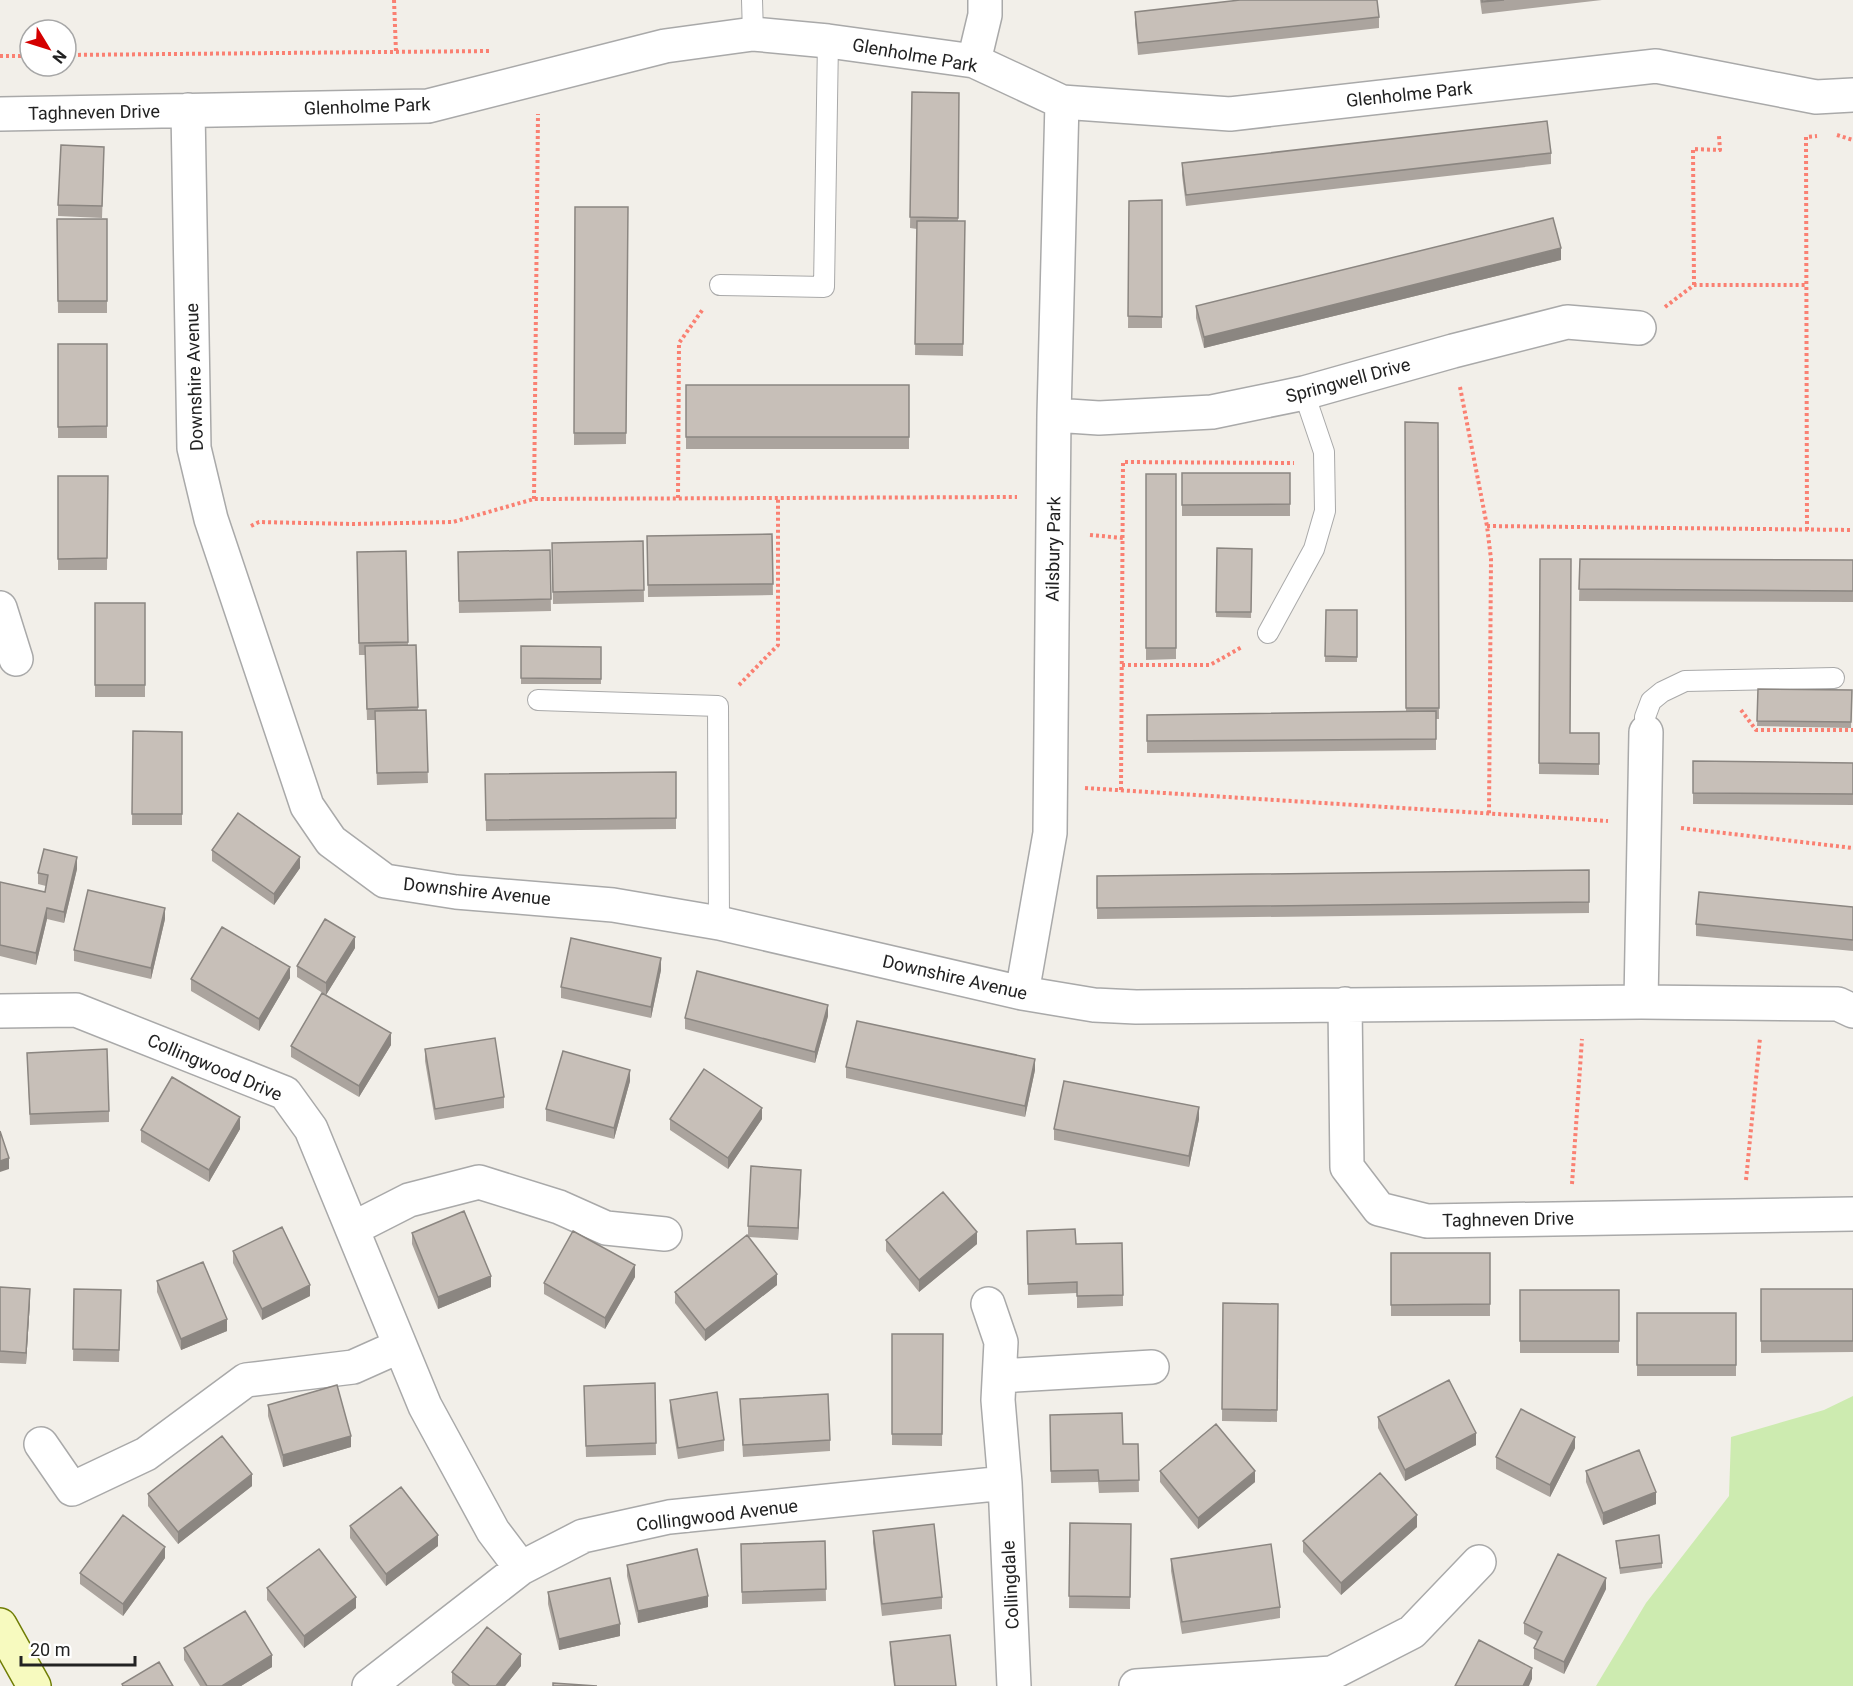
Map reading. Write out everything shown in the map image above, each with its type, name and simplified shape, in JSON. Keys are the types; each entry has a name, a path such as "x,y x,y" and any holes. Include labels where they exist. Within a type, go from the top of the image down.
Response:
{"street":[{"path":"974,61 986,15 985,0"},
{"name":"Glenholme Park","path":"188,110 428,106 665,46 753,34 828,41 974,61 1062,102 1230,114 1656,66 1816,97 1853,95"},
{"name":"Ailsbury Park","path":"1022,993 1050,833 1054,415 1062,102"},
{"name":"Taghneven Drive","path":"0,114 188,110"},
{"name":"Downshire Avenue","path":"188,110 194,448 211,519 307,806 331,841 385,880 456,892 613,905 719,923 1022,993 1094,1005 1136,1007 1641,1002 1838,1004 1853,1011"},
{"name":"Springwell Drive","path":"1054,415 1099,418 1212,412 1304,393 1567,322 1639,328"},
{"path":"1,617 16,658"},
{"path":"1641,1002 1646,732"},
{"name":"Taghneven Drive","path":"1345,1004 1347,1167 1379,1209 1427,1221 1853,1214"},
{"name":"Collingwood Drive","path":"0,1011 76,1010 285,1093 311,1129 354,1228 425,1406 493,1532 521,1568"},
{"path":"354,1228 409,1200 479,1182 559,1207 606,1228 665,1234"},
{"name":"Collingdale","path":"988,1304 1001,1342 999,1400 1014,1686"},
{"path":"41,1444 72,1489 146,1454 246,1380 353,1366 400,1347"},
{"path":"1000,1376 1152,1367"},
{"name":"Collingwood Avenue","path":"377,1684 521,1568 583,1536 669,1517 1005,1483"},
{"path":"1136,1686 1334,1680 1412,1632 1479,1562"},
{"path":"0,1625 34,1686"}],"lane":[{"path":"752,0 753,34"},
{"path":"720,285 824,287 828,41"},
{"path":"1268,633 1314,549 1325,511 1324,452 1304,393"},
{"path":"1646,732 1645,717 1651,701 1662,692 1685,681 1834,678"},
{"path":"538,700 718,706 719,923"}],"path":[{"path":"394,0 396,52"},
{"path":"78,55 492,51"},
{"path":"0,56 18,56"},
{"path":"534,499 538,77"},
{"path":"1831,135 1841,135 1853,140"},
{"path":"1694,285 1693,149 1720,150 1719,136"},
{"path":"1806,530 1806,136 1822,136"},
{"path":"678,498 679,343 720,285"},
{"path":"1639,328 1694,285 1806,285"},
{"path":"1453,351 1487,526 1491,559 1489,814"},
{"path":"1121,790 1123,462 1325,463"},
{"path":"218,542 259,522 352,524 453,522 534,499 1053,496"},
{"path":"718,706 778,645 778,498"},
{"path":"1487,526 1853,530"},
{"path":"1093,536 1123,538"},
{"path":"1122,664 1210,665 1268,633"},
{"path":"1721,681 1756,730 1853,730"},
{"path":"1051,786 1644,824 1853,848"},
{"path":"1570,1218 1584,1002"},
{"path":"1743,1216 1764,1003"}],"green space":[{"path":"1853,1396 1853,1686 1596,1686 1646,1603 1729,1496 1731,1437 1824,1410"}],"building":[{"path":"1240,0 1377,0 1379,17 1138,43 1135,12"},
{"path":"912,92 959,93 958,218 910,217"},
{"path":"1547,121 1551,153 1186,195 1182,163"},
{"path":"61,145 104,147 102,206 58,205"},
{"path":"1162,200 1162,317 1128,316 1129,201"},
{"path":"575,207 628,207 626,433 574,433"},
{"path":"1553,218 1561,248 1204,337 1196,306"},
{"path":"57,219 107,219 107,301 58,301"},
{"path":"917,221 965,221 963,344 915,344"},
{"path":"58,344 107,344 107,426 58,427"},
{"path":"686,385 909,385 909,437 686,437"},
{"path":"1405,422 1438,423 1439,708 1406,708"},
{"path":"1182,473 1290,473 1290,504 1182,505"},
{"path":"1146,474 1176,474 1176,648 1146,648"},
{"path":"58,476 108,476 107,558 58,559"},
{"path":"772,534 773,584 648,585 647,536"},
{"path":"643,541 644,590 553,592 552,543"},
{"path":"1217,548 1252,549 1251,612 1216,612"},
{"path":"550,550 551,599 459,601 458,552"},
{"path":"406,551 408,642 359,643 357,552"},
{"path":"1540,559 1571,559 1570,733 1599,733 1599,764 1539,763"},
{"path":"1580,559 1853,560 1853,591 1579,589"},
{"path":"95,603 145,603 145,685 95,685"},
{"path":"1326,610 1357,610 1357,657 1325,656"},
{"path":"416,645 418,707 367,709 365,646"},
{"path":"521,646 601,647 601,679 521,678"},
{"path":"1758,689 1852,690 1851,722 1757,721"},
{"path":"426,710 428,772 377,773 375,711"},
{"path":"1436,711 1436,739 1147,741 1147,715"},
{"path":"133,731 182,732 182,814 132,814"},
{"path":"1693,761 1853,763 1853,794 1693,793"},
{"path":"676,772 676,818 486,820 485,774"},
{"path":"238,813 300,857 274,894 212,850"},
{"path":"44,849 77,857 64,912 47,908 36,953 0,945 0,882 45,892 48,875 38,873"},
{"path":"1589,870 1589,902 1097,908 1097,876"},
{"path":"88,890 165,908 151,968 74,950"},
{"path":"1699,892 1853,907 1853,940 1696,924"},
{"path":"325,919 355,937 326,983 297,966"},
{"path":"222,927 290,967 259,1019 191,979"},
{"path":"571,938 661,958 651,1007 561,987"},
{"path":"697,971 828,1005 815,1052 685,1018"},
{"path":"322,993 391,1033 359,1086 291,1046"},
{"path":"857,1021 1035,1059 1025,1106 846,1067"},
{"path":"495,1038 504,1097 435,1109 425,1049"},
{"path":"107,1049 109,1111 30,1114 27,1053"},
{"path":"563,1051 630,1070 614,1128 546,1109"},
{"path":"704,1069 762,1108 728,1158 670,1119"},
{"path":"172,1077 240,1117 209,1170 141,1130"},
{"path":"1064,1081 1199,1107 1189,1156 1054,1129"},
{"path":"0,1131 9,1158 0,1161"},
{"path":"751,1166 801,1170 798,1228 748,1226"},
{"path":"943,1192 977,1232 919,1280 886,1240"},
{"path":"464,1211 491,1276 438,1297 412,1233"},
{"path":"282,1227 310,1285 262,1309 233,1251"},
{"path":"1075,1229 1076,1244 1122,1243 1123,1295 1077,1296 1077,1282 1028,1284 1027,1231"},
{"path":"573,1231 635,1265 605,1318 544,1283"},
{"path":"747,1235 777,1274 705,1330 675,1292"},
{"path":"1391,1253 1490,1253 1490,1304 1391,1305"},
{"path":"203,1262 227,1319 181,1339 157,1281"},
{"path":"0,1287 30,1289 26,1353 0,1351"},
{"path":"74,1289 121,1290 119,1350 73,1349"},
{"path":"1761,1289 1853,1289 1853,1341 1761,1341"},
{"path":"1520,1290 1619,1290 1619,1341 1520,1341"},
{"path":"1223,1303 1278,1304 1277,1410 1222,1409"},
{"path":"1637,1313 1736,1313 1736,1365 1637,1365"},
{"path":"892,1334 943,1334 942,1434 892,1434"},
{"path":"1449,1380 1476,1433 1405,1470 1378,1417"},
{"path":"655,1383 656,1443 586,1446 584,1386"},
{"path":"337,1385 351,1436 283,1455 268,1405"},
{"path":"717,1392 724,1440 678,1448 670,1400"},
{"path":"828,1394 830,1440 743,1445 740,1399"},
{"path":"1521,1409 1575,1437 1550,1485 1496,1457"},
{"path":"1122,1413 1123,1444 1138,1444 1139,1480 1099,1481 1098,1470 1051,1471 1050,1415"},
{"path":"1216,1424 1255,1471 1198,1518 1160,1471"},
{"path":"222,1436 252,1474 178,1532 148,1494"},
{"path":"1639,1450 1656,1492 1603,1513 1586,1471"},
{"path":"1380,1473 1417,1515 1341,1583 1303,1541"},
{"path":"401,1487 438,1535 386,1574 350,1526"},
{"path":"123,1515 165,1547 123,1604 80,1573"},
{"path":"1070,1523 1131,1524 1130,1597 1069,1596"},
{"path":"934,1524 942,1597 882,1604 873,1531"},
{"path":"1659,1535 1662,1563 1620,1568 1616,1541"},
{"path":"825,1541 826,1589 742,1592 741,1544"},
{"path":"1271,1544 1280,1607 1182,1622 1171,1559"},
{"path":"319,1549 356,1597 304,1636 267,1588"},
{"path":"697,1549 708,1596 638,1611 627,1565"},
{"path":"1558,1554 1606,1578 1564,1662 1534,1648 1542,1632 1524,1623"},
{"path":"610,1578 620,1624 559,1639 548,1592"},
{"path":"245,1611 272,1655 222,1686 207,1686 184,1648"},
{"path":"487,1627 521,1654 496,1686 470,1686 452,1672"},
{"path":"950,1635 956,1686 895,1686 890,1642"},
{"path":"1479,1640 1532,1668 1523,1686 1455,1686"},
{"path":"159,1662 173,1686 123,1686 122,1684"},
{"path":"553,1683 597,1686 553,1686"}]}
